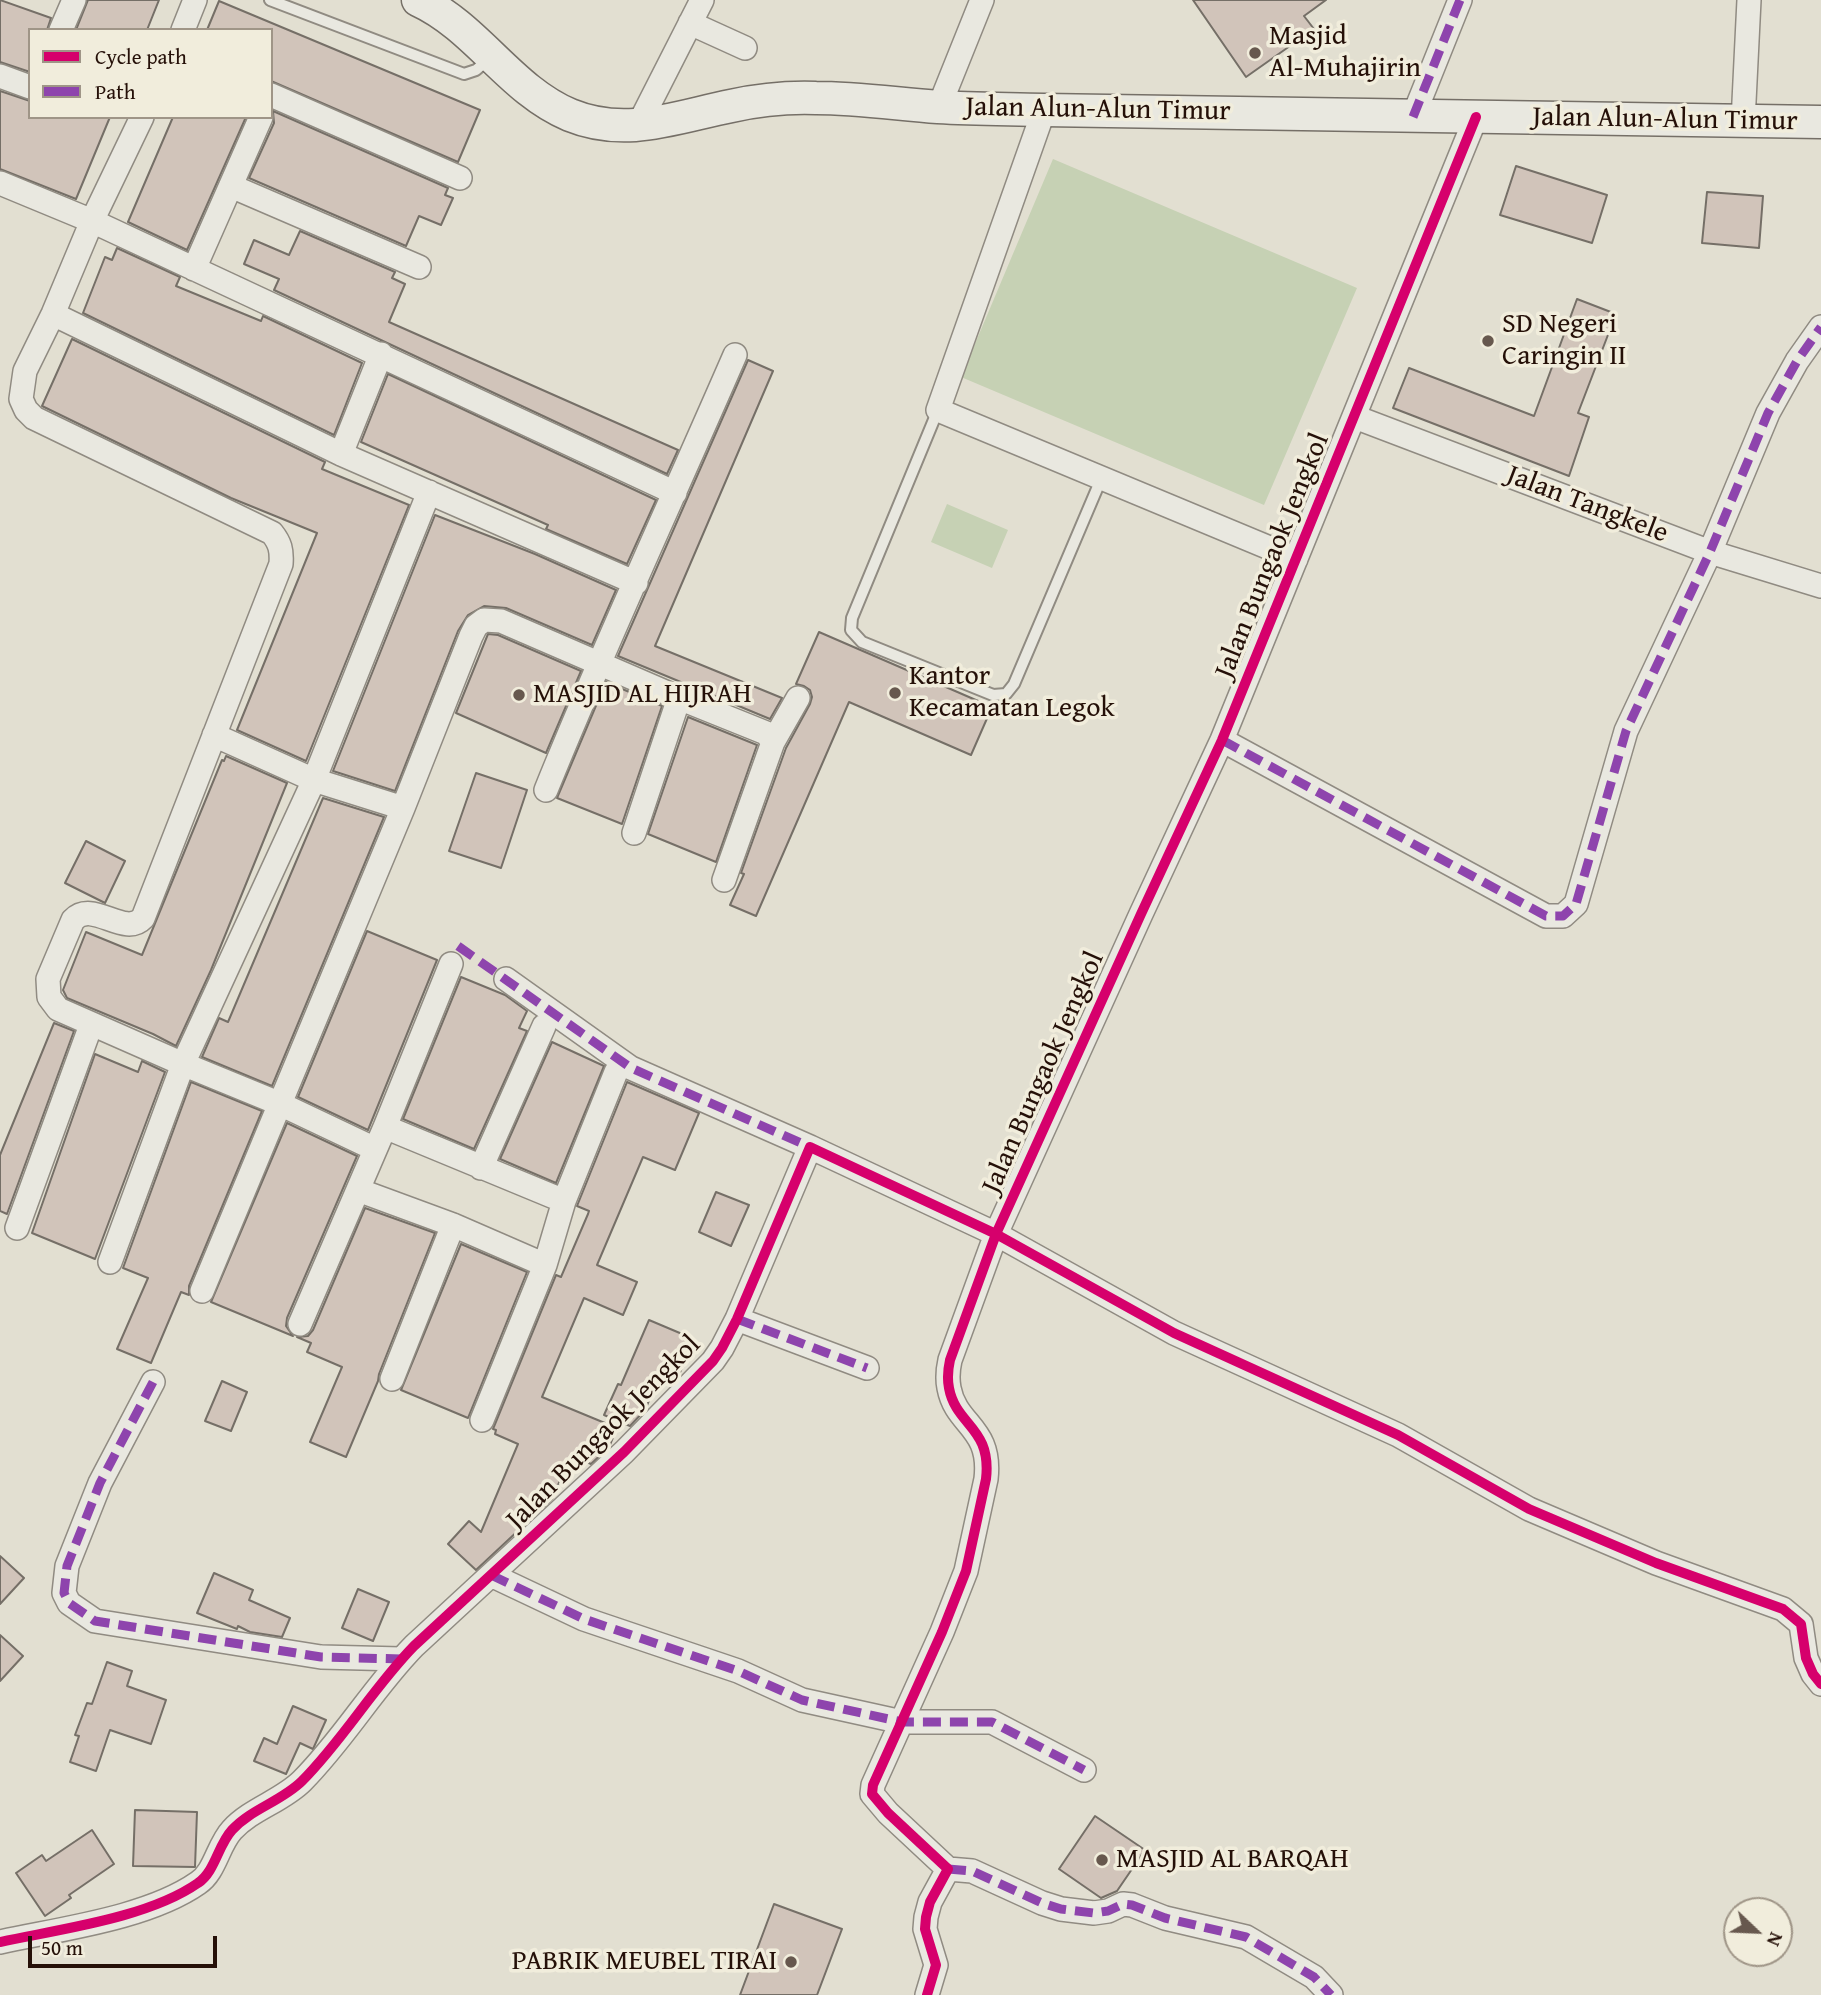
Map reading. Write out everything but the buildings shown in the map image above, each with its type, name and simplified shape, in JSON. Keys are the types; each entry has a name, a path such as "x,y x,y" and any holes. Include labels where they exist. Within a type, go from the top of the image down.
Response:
{"street":[{"path":"62,28 74,0"},
{"path":"184,28 195,0"},
{"name":"Jalan Alun-Alun Timur","path":"418,0 466,33 513,78 545,103 571,115 617,126 671,121 732,106 815,98 939,107 1044,110 1821,122"},
{"path":"639,124 702,0"},
{"path":"939,107 982,0"},
{"path":"1413,117 1460,0"},
{"path":"1743,122 1749,0"},
{"path":"690,23 745,48"},
{"path":"0,76 28,86"},
{"path":"273,96 460,178"},
{"path":"1044,110 938,410 1296,558"},
{"name":"Jalan Bungaok Jengkol","path":"0,1942 126,1914 173,1898 201,1882 233,1829 299,1784 325,1756 401,1659 624,1452 713,1361 737,1319 810,1147 996,1234 1222,740 1476,117"},
{"path":"141,119 25,371 21,388 22,399 26,410 34,418 272,533 279,541 281,564 141,920 129,924 89,913 73,920 48,979 47,989 49,997 58,1009 278,1103 375,1149"},
{"path":"194,269 260,119"},
{"path":"0,183 92,221 675,493"},
{"path":"231,186 419,267"},
{"path":"53,314 341,454 636,583"},
{"path":"1222,740 1546,916 1563,916 1576,904 1626,731 1710,552 1768,412 1797,361 1821,327"},
{"path":"341,454 381,354"},
{"path":"546,790 597,663 636,583 735,355"},
{"name":"Jalan Tangkele","path":"1355,417 1710,552 1821,586"},
{"path":"110,1262 183,1064 314,780 429,492"},
{"path":"202,1291 476,626 484,620 501,621 766,733 773,742"},
{"path":"634,833 679,698"},
{"path":"724,880 773,742 798,698"},
{"path":"214,735 314,780 403,808"},
{"path":"300,1324 385,1127 451,964"},
{"path":"506,979 631,1068 810,1147"},
{"path":"17,1228 91,1025"},
{"path":"481,1168 544,1026"},
{"path":"482,1420 545,1265 564,1201 616,1072"},
{"path":"385,1127 564,1201"},
{"path":"358,1191 453,1225 545,1265"},
{"path":"392,1379 453,1225"},
{"path":"1331,1995 1314,1977 1245,1937 1165,1918 1132,1905 1123,1904 1108,1911 1094,1913 1061,1909 972,1871 948,1869 888,1813 872,1794 873,1784 942,1632 966,1571 983,1497 988,1467 982,1440 955,1405 947,1376 950,1360 996,1234 1174,1333 1398,1435 1529,1509 1657,1563 1783,1609 1801,1624 1806,1658 1821,1684"},
{"path":"737,1319 867,1368"},
{"path":"153,1382 100,1483 67,1566 64,1593 69,1603 95,1621 321,1657 401,1659"},
{"path":"491,1575 584,1619 738,1671 802,1700 902,1722 992,1721 1084,1770"},
{"path":"927,1995 936,1965 926,1929 926,1917 930,1902 948,1869"}],"lane":[{"path":"270,0 464,74 476,70 492,56"},
{"path":"938,410 852,618 851,630 862,642 969,686 993,695 1006,694 1014,684 1102,477"}],"green space":[{"path":"1053,159 1357,288 1264,505 961,377"},
{"path":"947,504 1008,530 992,568 931,542"}],"marked path":[{"path":"1413,117 1460,0"},
{"path":"1222,740 1546,916 1563,916 1576,904 1626,731 1710,552 1768,413 1797,361 1821,327"},
{"path":"458,946 631,1068 810,1147"},
{"path":"737,1319 867,1368"},
{"path":"153,1382 100,1483 67,1566 64,1593 69,1603 95,1621 321,1657 401,1659"},
{"path":"491,1575 584,1619 738,1671 802,1700 902,1722 992,1722 1084,1770"},
{"path":"948,1869 972,1871 1061,1909 1094,1913 1108,1911 1123,1904 1132,1905 1165,1918 1246,1937 1314,1977 1331,1995"}],"cycle path":[{"path":"927,1995 936,1965 925,1929 926,1917 930,1902 948,1869 888,1813 872,1794 873,1785 942,1632 966,1571 986,1479 984,1448 953,1401 949,1388 950,1360 996,1234 1222,740 1476,117"},
{"path":"0,1942 129,1914 178,1895 204,1878 232,1830 248,1816 302,1781 414,1646 624,1452 713,1361 737,1319 810,1147 996,1234 1174,1333 1398,1435 1529,1509 1656,1563 1783,1609 1801,1624 1806,1658 1821,1684"}],"place":[{"name":"Masjid Al-Muhajirin","path":"1255,53"},
{"name":"SD Negeri Caringin II","path":"1488,341"},
{"name":"Kantor Kecamatan Legok","path":"895,693"},
{"name":"MASJID AL HIJRAH","path":"519,695"},
{"name":"MASJID AL BARQAH","path":"1102,1860"},
{"name":"PABRIK MEUBEL TIRAI","path":"791,1962"}]}
